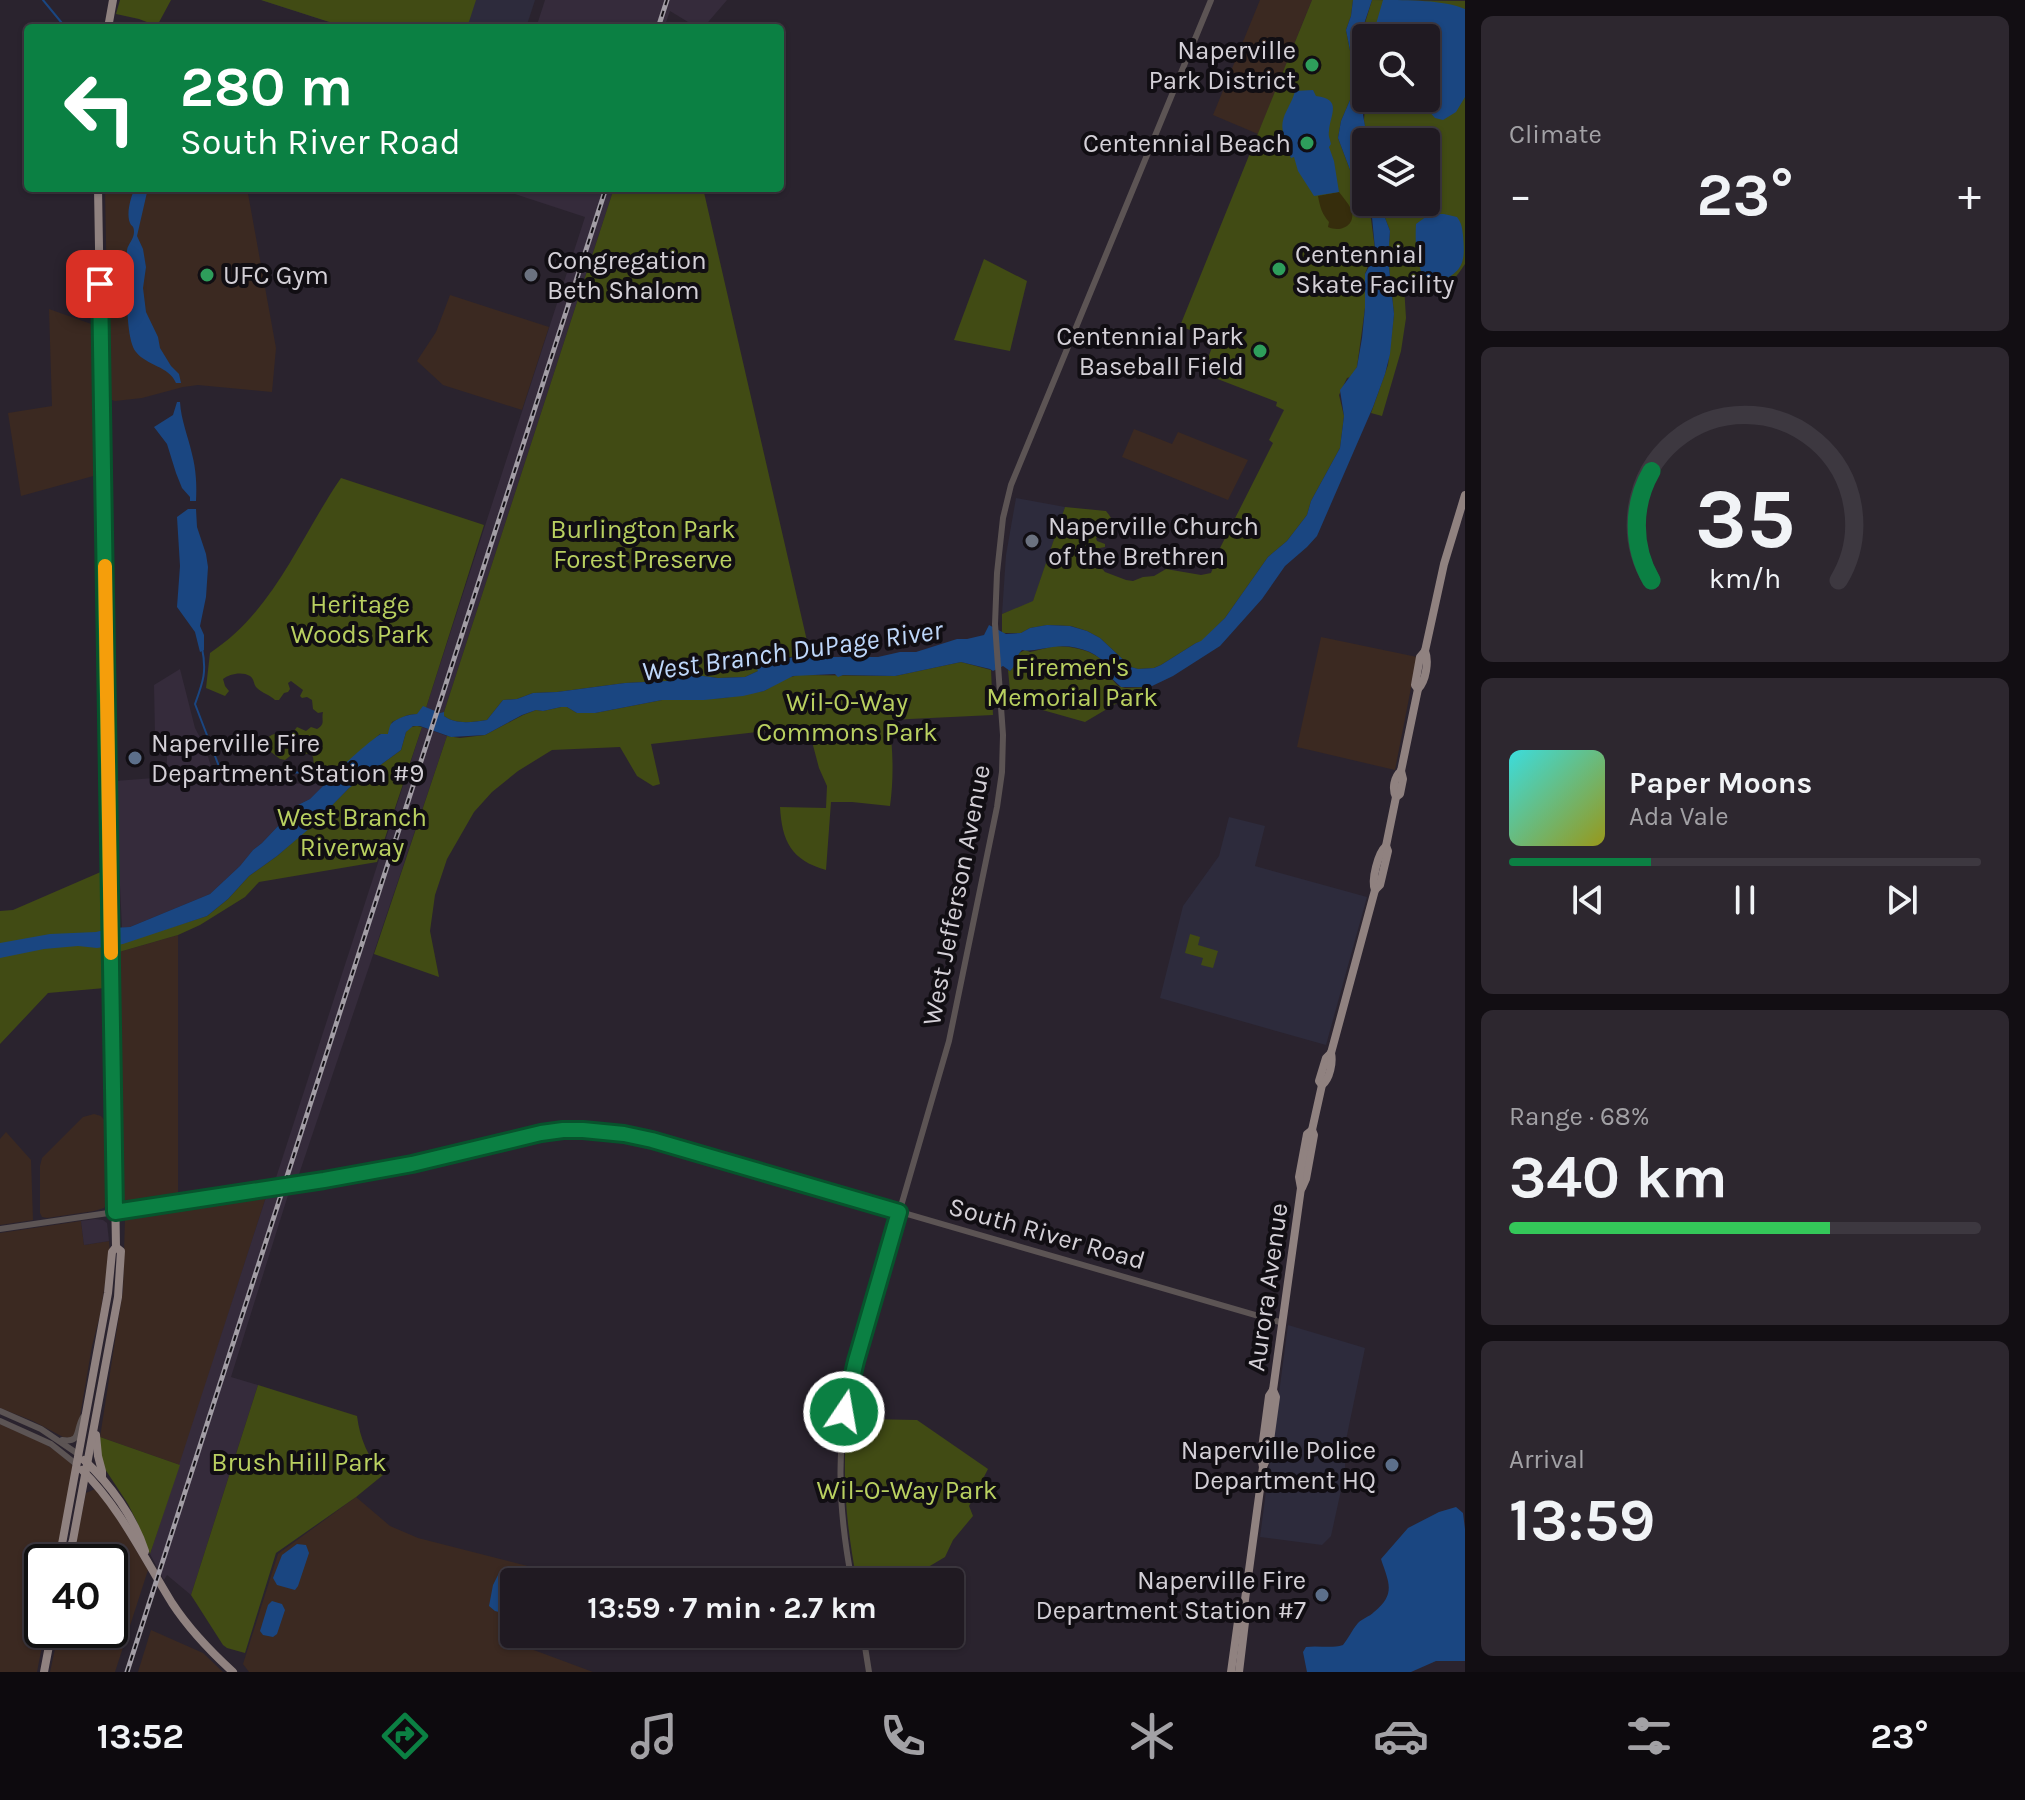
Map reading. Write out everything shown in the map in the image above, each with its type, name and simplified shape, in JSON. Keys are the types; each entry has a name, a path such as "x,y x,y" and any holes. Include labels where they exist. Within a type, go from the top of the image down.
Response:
{"main road":[{"path":"109,24 113,0"},
{"path":"62,1544 108,1293 112,1252 116,1247 98,192"},
{"name":"Aurora Avenue","path":"1239,1672 1269,1396 1273,1390 1301,1188 1306,1179 1322,1085 1319,1081 1326,1058 1331,1053 1375,890 1373,885 1381,851 1386,846 1396,797 1393,791 1396,775 1401,771 1418,689 1422,685 1428,658 1425,651 1444,564 1465,495"},
{"path":"72,1544 120,1282 121,1251 116,1247"},
{"path":"95,1421 102,1478"},
{"path":"77,1459 87,1462 121,1503 140,1536 148,1563"},
{"path":"77,1459 114,1509 194,1633 233,1672"},
{"name":"Aurora Avenue","path":"1231,1672 1239,1614 1244,1607"},
{"path":"44,1672 49,1648"}],"street":[{"name":"West Jefferson Avenue","path":"850,1568 841,1510 843,1418 856,1361 953,1026 997,807 1003,735 995,624 1003,518 1010,489 1211,0"},
{"name":"South River Road","path":"0,1229 285,1187 378,1171 541,1133 583,1130 652,1140 1283,1323"},
{"path":"0,1411 32,1424 59,1440 77,1459"},
{"path":"59,1440 74,1440 85,1414"},
{"path":"0,1421 77,1459"},
{"path":"865,1648 869,1672"}],"shaded area":[{"path":"261,0 535,0 527,24 336,24"},
{"path":"545,0 727,0 706,24 691,24 670,11 665,24 537,24"},
{"path":"1260,0 1312,0 1258,134 1213,115"},
{"path":"105,192 248,192 276,348 272,392 198,385 142,398 109,399"},
{"path":"509,192 613,192 444,712 441,713 426,708 585,217"},
{"path":"450,295 549,327 522,410 443,385 417,361 436,332"},
{"path":"49,309 94,325 97,475 21,496 8,413 52,406"},
{"path":"1134,429 1172,444 1178,432 1248,460 1228,500 1122,457"},
{"path":"1016,498 1065,507 1033,602 1002,614 1006,555"},
{"path":"1321,637 1417,657 1395,770 1297,747"},
{"path":"180,669 195,728 215,779 220,782 325,784 310,799 298,805 210,894 122,928 115,781 167,777 167,735 155,735 154,685"},
{"path":"422,727 447,736 297,1180 274,1184"},
{"path":"1229,817 1265,826 1255,866 1367,897 1326,1045 1160,998 1183,906 1219,856"},
{"path":"178,935 178,1197 127,1205 124,1198 118,955 119,952"},
{"path":"101,1116 108,1125 108,1202 104,1208 94,1211 42,1217 42,1158 83,1117"},
{"path":"6,1132 31,1160 33,1220 0,1225 0,1139"},
{"path":"289,1192 231,1377 258,1385 191,1595 167,1575 164,1580 150,1554 267,1194"},
{"path":"267,1194 180,1465 100,1437 123,1290 125,1218 130,1214"},
{"path":"95,1219 107,1223 109,1241 84,1245 81,1221"},
{"path":"81,1221 84,1245 109,1241 110,1253 78,1428 70,1438 0,1408 0,1233"},
{"path":"1288,1325 1365,1348 1345,1445 1345,1472 1331,1536 1322,1545 1260,1537"},
{"path":"0,1424 45,1444 69,1460 73,1467 60,1544 24,1544 24,1648 42,1648 37,1672 0,1672"},
{"path":"95,1489 114,1513 148,1570 128,1632 128,1544 76,1544 86,1493"},
{"path":"356,1497 390,1526 418,1538 535,1568 500,1568 500,1648 531,1648 593,1672 249,1672 243,1664 278,1554"},
{"path":"151,1630 203,1653 223,1672 138,1672"},
{"path":"55,1648 123,1648 115,1672 50,1672"}],"green space":[{"path":"120,0 171,0 158,24 116,14"},
{"path":"261,0 476,0 468,24 336,24"},
{"path":"1312,0 1353,0 1346,30 1352,61 1352,95 1341,121 1338,138 1352,175 1352,216 1371,216 1375,249 1365,274 1365,308 1357,367 1347,378 1339,395 1344,416 1340,448 1311,501 1307,515 1287,541 1268,557 1225,618 1201,642 1154,668 1131,667 1100,638 1071,626 1048,625 1021,633 1002,633 1002,614 1033,601 1065,507 1106,511 1110,516 1112,528 1096,538 1105,547 1095,549 1090,555 1105,572 1133,581 1154,576 1166,569 1201,575 1211,573 1211,555 1216,556 1273,443 1269,440 1284,410 1276,406 1277,402 1202,373 1215,340 1180,326"},
{"path":"1372,0 1465,1 1465,264 1446,286 1425,289 1404,286 1406,318 1401,351 1382,416 1371,413 1388,365 1394,314 1388,258 1390,231 1384,216 1440,216 1440,128 1365,128 1365,112 1440,112 1440,24 1365,24"},
{"name":"Burlington Park Forest Preserve","path":"613,192 704,192 810,654 776,659 745,677 695,675 666,681 533,693 503,700 487,720 454,721 444,716"},
{"path":"984,259 1027,281 1010,351 954,340"},
{"name":"Heritage Woods Park","path":"341,478 484,525 426,708 392,722 388,735 380,734 344,766 317,767 311,754 294,753 285,760 261,748 273,734 291,735 297,727 306,731 311,727 317,729 322,724 323,712 313,709 312,700 302,698 303,690 291,681 288,683 290,689 279,700 259,690 247,674 223,679 229,691 225,696 206,688 210,653 252,617 284,573"},
{"name":"Firemen's Memorial Park","path":"1055,646 1078,649 1099,658 1111,669 1107,674 1118,686 1150,687 1146,710 1117,703 1085,722 1011,701 1008,670 1015,664 1019,653"},
{"name":"Wil-O-Way Commons Park","path":"961,662 991,670 993,715 889,720 892,763 890,806 831,802 826,870 797,855 786,839 781,819 780,807 826,808 827,786 810,734 776,730 651,744 660,784 653,786 637,776 620,747 552,750 492,792 474,812 447,859 435,895 430,931 439,977 374,954 447,736 485,735 536,710 567,707 577,713 595,713 662,700 724,698 764,691 786,678 799,675 895,676"},
{"name":"West Branch Riverway","path":"410,727 422,727 377,862 259,882 245,897 200,925 178,935 119,952 119,944 207,916 249,876 309,828 349,788 401,750 406,732"},
{"path":"103,871 105,988 48,993 0,1044 0,911 13,910"},
{"path":"1190,934 1200,937 1198,945 1218,951 1213,968 1201,965 1203,958 1185,953"},
{"name":"Brush Hill Park","path":"258,1385 357,1416 366,1447 383,1475 276,1553 245,1653 223,1645 191,1595"},
{"name":"Wil-O-Way Park","path":"848,1418 917,1420 988,1469 969,1506 973,1516 953,1540 945,1557 927,1568 855,1568 845,1482"},
{"path":"100,1437 180,1465 150,1554 128,1504 105,1469"}],"sand":[{"name":"Centennial Beach","path":"1339,192 1351,209 1350,223 1338,229 1328,227 1329,222 1318,196"}],"water":[{"path":"1353,0 1372,0 1364,24 1352,24 1352,61 1346,30"},
{"path":"1383,0 1436,2 1465,9 1465,97 1456,112 1443,120 1430,112 1440,112 1440,24 1376,24"},
{"name":"Centennial Beach","path":"1313,90 1316,96 1330,100 1332,104 1329,147 1339,192 1314,196 1281,136 1284,135 1284,118 1295,91"},
{"path":"1352,95 1352,112 1363,112 1365,128 1352,128 1352,175 1338,138 1341,121"},
{"path":"134,192 147,192 137,236 146,267 143,288 146,312 160,348 179,374 181,383 176,383 168,373 141,357 132,344 127,304 127,250 134,235 129,220"},
{"path":"1444,214 1457,217 1464,243 1462,263 1455,273 1423,287 1419,281 1423,277 1416,250 1416,224 1427,216"},
{"path":"1384,216 1390,231 1388,258 1394,314 1390,354 1373,407 1317,536 1285,566 1262,599 1220,646 1173,676 1150,687 1121,687 1107,674 1110,669 1099,658 1085,650 1061,646 1022,650 1010,671 1003,666 993,671 961,662 895,676 793,676 764,691 743,696 662,700 595,713 577,713 567,707 536,710 485,735 451,737 413,726 406,732 401,750 349,788 310,828 249,876 207,916 123,944 44,949 0,958 0,943 50,934 130,927 210,894 298,805 310,799 378,736 388,734 393,722 417,714 423,706 444,712 444,716 454,721 482,721 487,720 503,700 533,693 666,681 686,675 745,677 758,671 758,664 810,654 820,657 878,657 916,652 957,639 984,635 989,625 1006,634 1047,625 1070,626 1100,638 1131,667 1154,668 1161,665 1201,641 1225,618 1268,557 1287,541 1307,515 1311,501 1340,448 1344,416 1340,390 1357,367 1365,308 1365,274 1375,249 1372,217"},
{"path":"177,402 180,402 193,460 196,501 190,501 182,488 167,444 154,427 173,415"},
{"path":"188,509 196,509 197,527 208,567 200,626 204,635 204,650 200,652 195,632 177,607 180,566 177,517"},
{"path":"1456,1507 1463,1513 1465,1529 1465,1661 1436,1661 1411,1672 1307,1672 1303,1652 1306,1647 1343,1645 1358,1623 1386,1599 1389,1587 1381,1559 1408,1528"},
{"path":"297,1544 306,1545 309,1553 295,1590 277,1585 273,1578 282,1555"},
{"path":"500,1572 500,1612 489,1606"},
{"path":"272,1601 282,1604 285,1610 277,1634 273,1637 260,1631"}],"waterway":[{"path":"43,0 63,24"},
{"path":"202,648 203,677 195,704 220,769 227,775 339,771"}],"railway":[{"path":"659,24 667,0"},
{"path":"127,1672 605,192"}],"slow traffic":[{"path":"105,566 111,953"}],"place":[{"name":"Naperville Park District","path":"1312,65"},
{"name":"Centennial Beach","path":"1307,143"},
{"name":"Centennial Skate Facility","path":"1279,269"},
{"name":"UFC Gym","path":"207,275"},
{"name":"Congregation Beth Shalom","path":"531,275"},
{"name":"Centennial Park Baseball Field","path":"1260,351"},
{"name":"Naperville Church of the Brethren","path":"1032,541"},
{"name":"Naperville Fire Department Station #9","path":"135,758"},
{"name":"Naperville Police Department HQ","path":"1392,1465"},
{"name":"Naperville Fire Department Station #7","path":"1322,1595"}],"route":[{"path":"100,284 115,1212 386,1169 555,1130 624,1134 652,1140 899,1212 844,1412"}],"water label":[{"name":"West Branch DuPage River","path":"792,650"}]}
